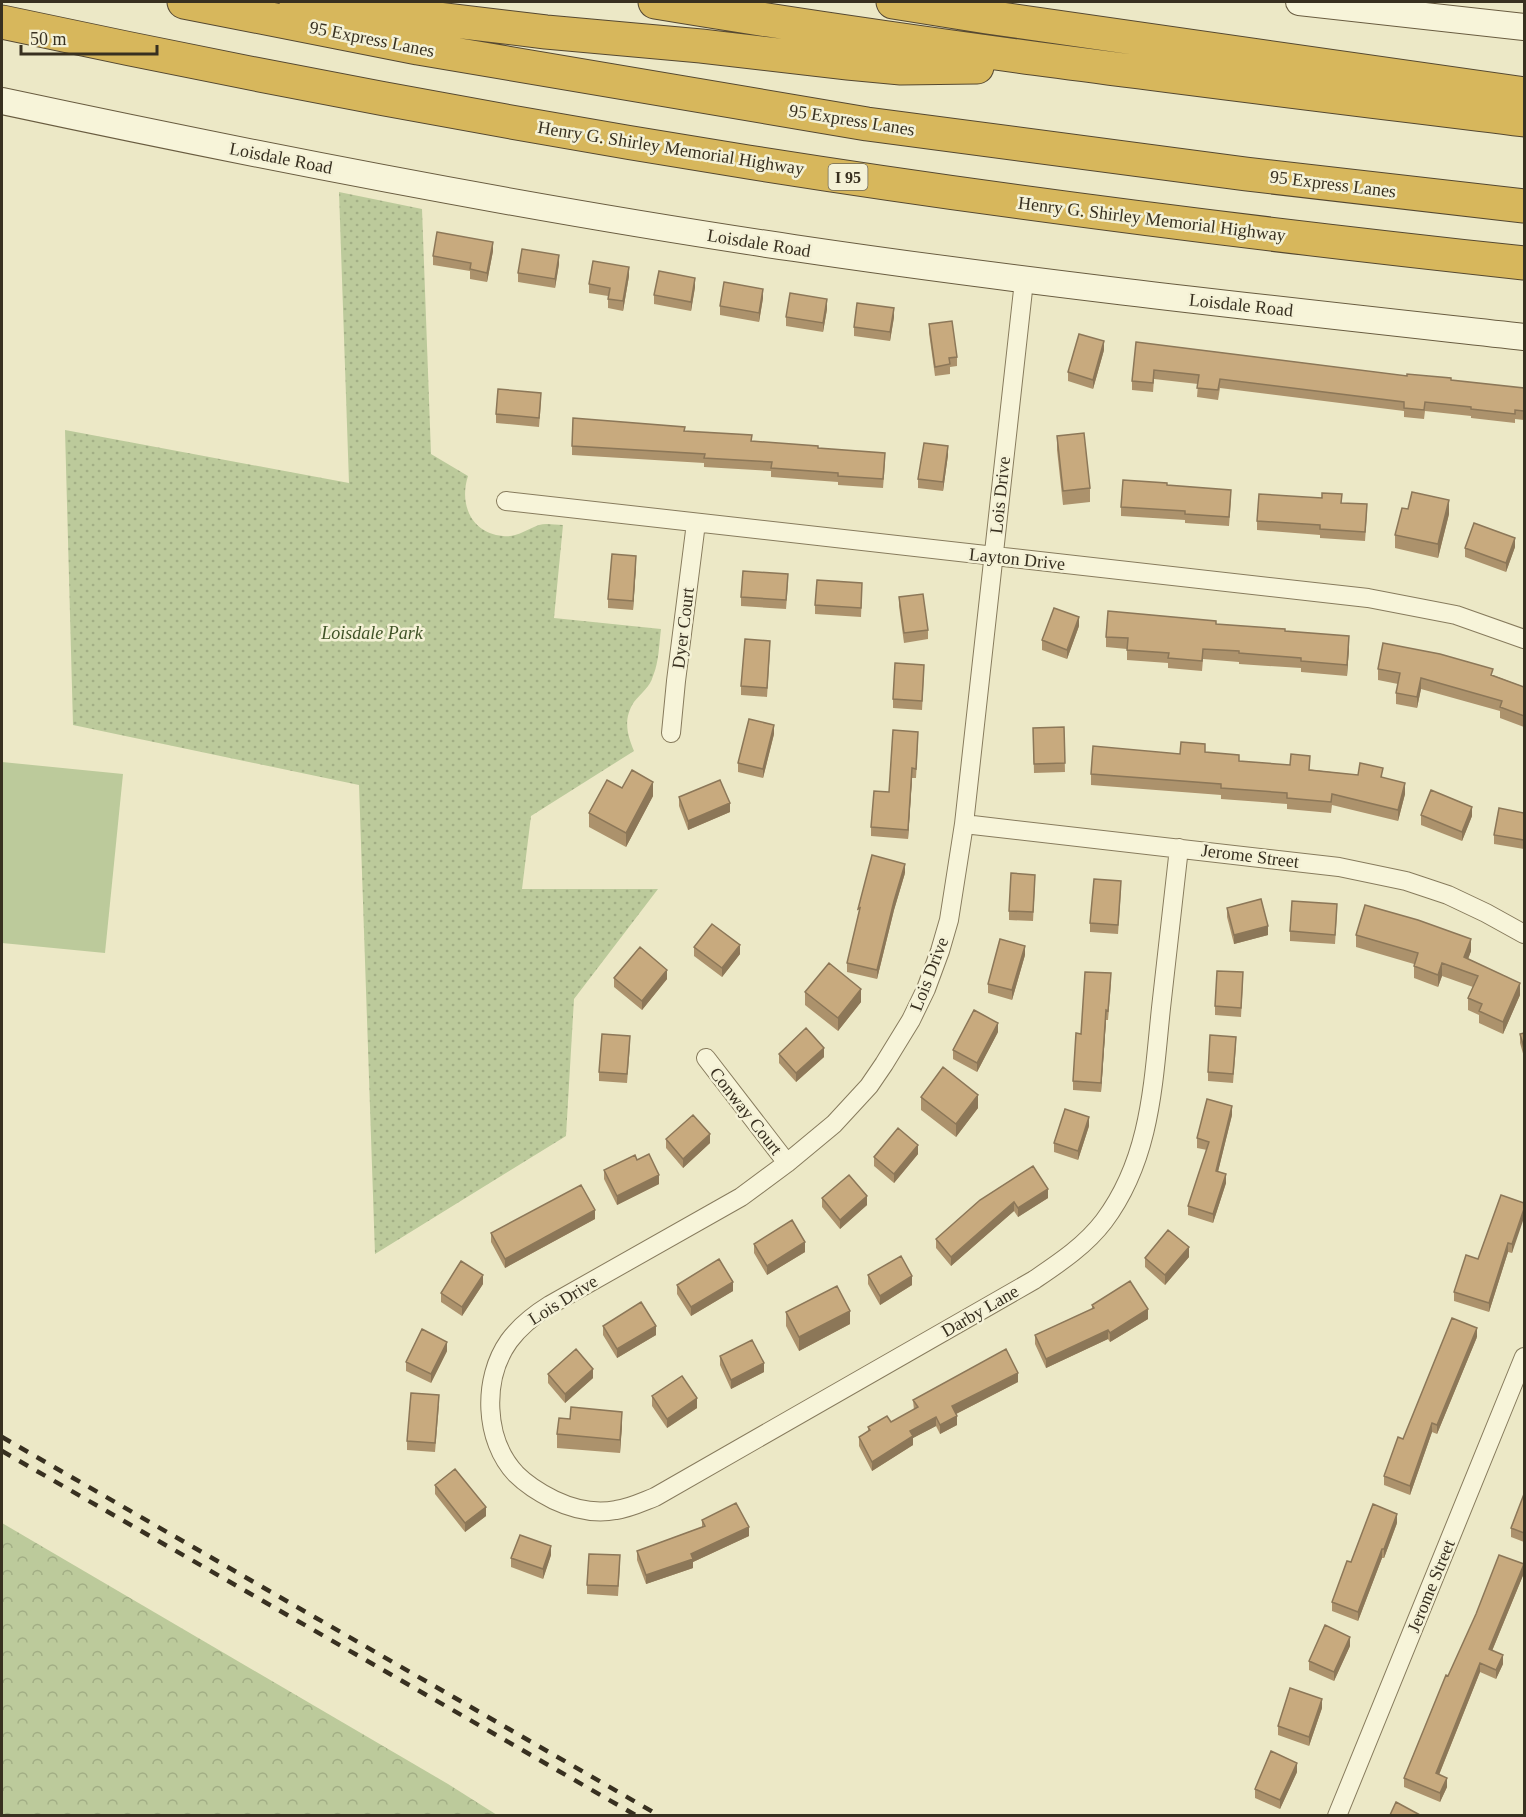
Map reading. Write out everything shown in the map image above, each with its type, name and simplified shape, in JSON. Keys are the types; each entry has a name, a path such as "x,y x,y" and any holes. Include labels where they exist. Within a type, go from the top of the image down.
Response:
{"highway":[{"name":"95 Express Lanes","path":"184,2 418,48 867,124 1246,174 1524,206"},
{"path":"296,2 546,32 901,68 1066,64"},
{"path":"655,2 1066,64 1524,120"},
{"path":"893,2 1524,94"},
{"name":"Henry G. Shirley Memorial Highway","path":"2,22 435,109 748,162 1078,210 1524,263"}],"main road":[{"path":"1299,2 1524,27"},
{"name":"Loisdale Road","path":"2,101 176,138 617,221 1024,281 1524,337"}],"street":[{"name":"Lois Drive","path":"508,1463 494,1430 490,1408 494,1377 501,1356 517,1331 550,1305 741,1197 834,1124 852,1106 884,1064 911,1020 926,988 949,920 964,824 1024,281"},
{"name":"Layton Drive","path":"506,501 1368,598 1456,615 1524,639"},
{"name":"Dyer Court","path":"672,733 676,681 696,524"},
{"name":"Jerome Street","path":"964,824 1339,867 1406,881 1448,895 1524,934"},
{"name":"Darby Lane","path":"508,1463 529,1486 569,1507 614,1511 628,1508 655,1497 1034,1280 1072,1254 1102,1224 1117,1202 1129,1180 1139,1153 1151,1098 1179,848"},
{"name":"Conway Court","path":"706,1058 787,1163"},
{"name":"Jerome Street","path":"1337,1815 1524,1358"}],"green space":[{"name":"Loisdale Park","path":"339,192 422,209 431,454 468,476 465,497 475,523 492,534 503,536 517,534 542,524 563,525 554,618 661,629 658,659 652,680 634,702 628,714 628,733 634,751 531,816 522,889 658,889 574,999 566,1136 375,1254 359,785 73,725 65,430 349,483"},
{"path":"2,762 123,774 105,953 2,943"},
{"path":"2,1523 448,1784 497,1815 2,1815"}],"building":[{"path":"437,232 493,242 487,273 470,269 471,263 433,256"},
{"path":"522,249 559,255 555,279 518,273"},
{"path":"593,261 629,267 623,301 608,299 610,288 589,284"},
{"path":"659,271 695,278 691,302 654,295"},
{"path":"724,282 763,289 759,313 720,306"},
{"path":"790,293 827,299 823,323 786,317"},
{"path":"857,303 894,308 890,332 854,327"},
{"path":"952,321 957,357 949,358 950,364 935,367 929,324"},
{"path":"1079,334 1104,341 1093,380 1068,372"},
{"path":"1136,342 1407,376 1407,374 1451,378 1451,380 1524,388 1524,411 1515,410 1515,414 1425,402 1424,410 1404,408 1404,402 1220,379 1218,390 1197,388 1199,375 1154,370 1153,383 1132,381"},
{"path":"498,389 541,393 539,418 496,414"},
{"path":"573,418 685,427 684,431 752,435 751,441 885,453 883,479 771,468 772,462 704,458 705,454 572,446"},
{"path":"1084,433 1090,488 1063,491 1057,436"},
{"path":"924,443 948,446 943,482 918,479"},
{"path":"1123,480 1231,490 1229,517 1185,514 1185,511 1121,507"},
{"path":"1412,492 1449,500 1438,544 1395,535 1402,508 1408,509"},
{"path":"1322,493 1342,494 1341,503 1367,504 1365,532 1320,529 1320,525 1257,521 1259,494 1322,498"},
{"path":"1474,523 1515,538 1506,563 1465,548"},
{"path":"612,554 636,556 633,601 608,599"},
{"path":"743,571 788,574 786,600 741,597"},
{"path":"817,580 862,583 861,608 815,605"},
{"path":"923,594 928,630 904,633 899,597"},
{"path":"1054,608 1079,617 1067,650 1042,640"},
{"path":"1108,611 1349,636 1347,665 1301,661 1301,658 1239,653 1239,651 1203,649 1202,661 1168,658 1169,653 1127,650 1128,638 1106,637"},
{"path":"745,639 770,641 767,688 741,686"},
{"path":"1383,643 1440,654 1493,669 1491,675 1524,687 1524,716 1500,707 1502,701 1421,678 1417,697 1396,693 1400,673 1378,669"},
{"path":"895,663 924,665 922,701 893,699"},
{"path":"749,719 774,725 763,769 738,763"},
{"path":"1064,727 1065,763 1034,764 1033,728"},
{"path":"893,730 918,732 916,769 912,768 908,830 871,827 874,791 889,792"},
{"path":"1181,742 1205,744 1205,752 1239,755 1239,761 1290,765 1291,754 1310,756 1309,770 1358,775 1360,763 1383,768 1381,777 1405,783 1398,810 1332,794 1331,802 1287,798 1287,793 1221,788 1221,784 1091,774 1093,746 1180,754"},
{"path":"632,770 653,782 626,833 589,813 607,780 622,788"},
{"path":"720,780 730,803 688,821 679,797"},
{"path":"1431,790 1472,807 1462,832 1421,815"},
{"path":"1499,808 1524,813 1524,840 1494,835"},
{"path":"872,855 905,864 877,970 847,963"},
{"path":"1011,873 1035,875 1033,912 1009,911"},
{"path":"1094,879 1121,881 1118,925 1090,923"},
{"path":"1261,899 1268,926 1234,935 1227,908"},
{"path":"1292,901 1337,904 1335,935 1290,931"},
{"path":"1365,905 1418,920 1471,939 1464,957 1520,983 1503,1022 1479,1011 1482,1004 1468,998 1478,976 1442,963 1438,975 1414,966 1418,953 1356,935"},
{"path":"712,924 740,945 722,968 694,947"},
{"path":"1000,939 1025,946 1012,990 988,984"},
{"path":"640,947 667,970 642,1001 614,978"},
{"path":"829,963 861,989 838,1018 805,992"},
{"path":"1217,971 1243,972 1241,1008 1215,1006"},
{"path":"1085,972 1111,973 1101,1083 1073,1081 1076,1033 1081,1034"},
{"path":"974,1010 998,1023 977,1063 953,1050"},
{"path":"806,1028 824,1048 796,1073 779,1054"},
{"path":"1524,1033 1524,1048 1520,1034"},
{"path":"602,1034 630,1036 627,1074 599,1072"},
{"path":"1210,1035 1236,1037 1233,1074 1208,1072"},
{"path":"943,1067 978,1095 956,1124 921,1097"},
{"path":"1207,1099 1232,1106 1216,1171 1226,1174 1213,1214 1188,1206 1209,1142 1197,1138"},
{"path":"1065,1109 1089,1117 1078,1151 1054,1143"},
{"path":"693,1115 710,1134 683,1159 666,1139"},
{"path":"898,1128 918,1145 894,1174 874,1157"},
{"path":"649,1154 659,1175 617,1196 604,1170 635,1155 637,1160"},
{"path":"1033,1166 1048,1189 1018,1208 1014,1202 951,1257 936,1239 980,1200"},
{"path":"849,1175 867,1196 840,1220 822,1198"},
{"path":"581,1185 595,1210 505,1259 491,1233"},
{"path":"1501,1195 1524,1203 1524,1209 1512,1244 1508,1243 1489,1303 1454,1292 1466,1255 1478,1259"},
{"path":"792,1220 805,1242 767,1266 754,1244"},
{"path":"1168,1230 1189,1247 1165,1275 1145,1258"},
{"path":"901,1256 912,1276 880,1296 868,1275"},
{"path":"719,1259 733,1282 691,1307 677,1285"},
{"path":"461,1261 483,1275 462,1307 441,1293"},
{"path":"1130,1281 1148,1309 1110,1333 1108,1330 1046,1359 1035,1335 1094,1308 1092,1305"},
{"path":"837,1286 850,1311 799,1337 786,1312"},
{"path":"641,1302 656,1326 617,1349 603,1326"},
{"path":"1452,1318 1477,1328 1437,1425 1432,1423 1410,1486 1384,1476 1398,1437 1403,1439"},
{"path":"422,1329 447,1342 431,1374 406,1362"},
{"path":"752,1340 764,1363 731,1380 720,1356"},
{"path":"576,1349 593,1369 565,1394 548,1374"},
{"path":"1006,1349 1018,1373 952,1406 957,1416 940,1425 936,1417 910,1431 913,1436 872,1462 859,1437 870,1430 868,1427 887,1416 891,1422 918,1407 913,1400"},
{"path":"682,1376 697,1398 667,1419 652,1396"},
{"path":"411,1393 439,1395 435,1443 407,1441"},
{"path":"571,1407 622,1412 620,1440 557,1434 559,1418 570,1419"},
{"path":"455,1469 486,1507 465,1523 435,1485"},
{"path":"1524,1494 1524,1533 1511,1528"},
{"path":"736,1503 749,1527 691,1554 693,1559 646,1575 637,1551 705,1526 702,1520"},
{"path":"1373,1504 1397,1514 1358,1612 1332,1602 1347,1561 1351,1562"},
{"path":"520,1535 551,1546 543,1569 511,1558"},
{"path":"589,1554 620,1555 618,1586 587,1585"},
{"path":"1499,1555 1524,1564 1489,1649 1503,1655 1496,1670 1480,1663 1436,1773 1447,1778 1440,1793 1404,1778 1446,1675 1448,1676 1476,1614"},
{"path":"1325,1625 1350,1637 1334,1672 1309,1661"},
{"path":"1290,1688 1322,1699 1309,1737 1278,1726"},
{"path":"1271,1751 1297,1763 1280,1800 1255,1789"},
{"path":"1396,1802 1420,1815 1390,1815"}],"railway":[{"path":"2,1437 660,1816"},
{"path":"2,1451 637,1816"}]}
